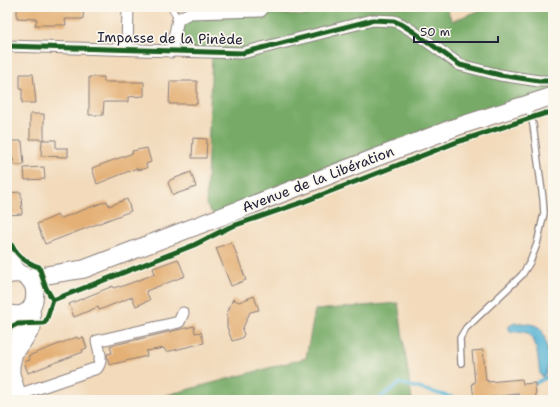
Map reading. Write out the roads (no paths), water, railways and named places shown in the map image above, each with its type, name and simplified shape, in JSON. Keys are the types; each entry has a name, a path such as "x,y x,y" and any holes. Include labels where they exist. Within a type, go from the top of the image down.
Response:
{"main road":[{"name":"Avenue de la Libération","path":"10,314 25,312 34,300 84,269 437,134 553,96"},
{"name":"Avenue de la Libération","path":"19,276 84,269"},
{"path":"19,276 35,288 34,300"}],"street":[{"name":"Impasse de la Pinède","path":"127,49 128,7"},
{"path":"171,52 178,19 190,13 261,11"},
{"name":"Impasse de la Pinède","path":"7,46 242,53 373,20 394,21 414,32 460,65 500,75 539,81 553,81"},
{"path":"7,258 19,276"},
{"path":"14,355 33,328 34,300"},
{"path":"10,314 19,330 12,374 19,398 97,368 101,360 97,341 179,322 183,313"}],"lane":[{"path":"171,7 178,19"},
{"path":"460,363 460,338 466,328 522,275 530,262 537,244 544,213 543,199 533,125 527,105"}],"water":[{"path":"515,323 534,325 540,328 545,337 548,360 544,376 541,376 540,374 538,358 531,336 525,332 513,332 509,330 509,326"}],"waterway":[{"path":"531,386 545,378 553,377"},
{"path":"377,400 400,383 462,400"},
{"path":"505,400 519,393"}]}
